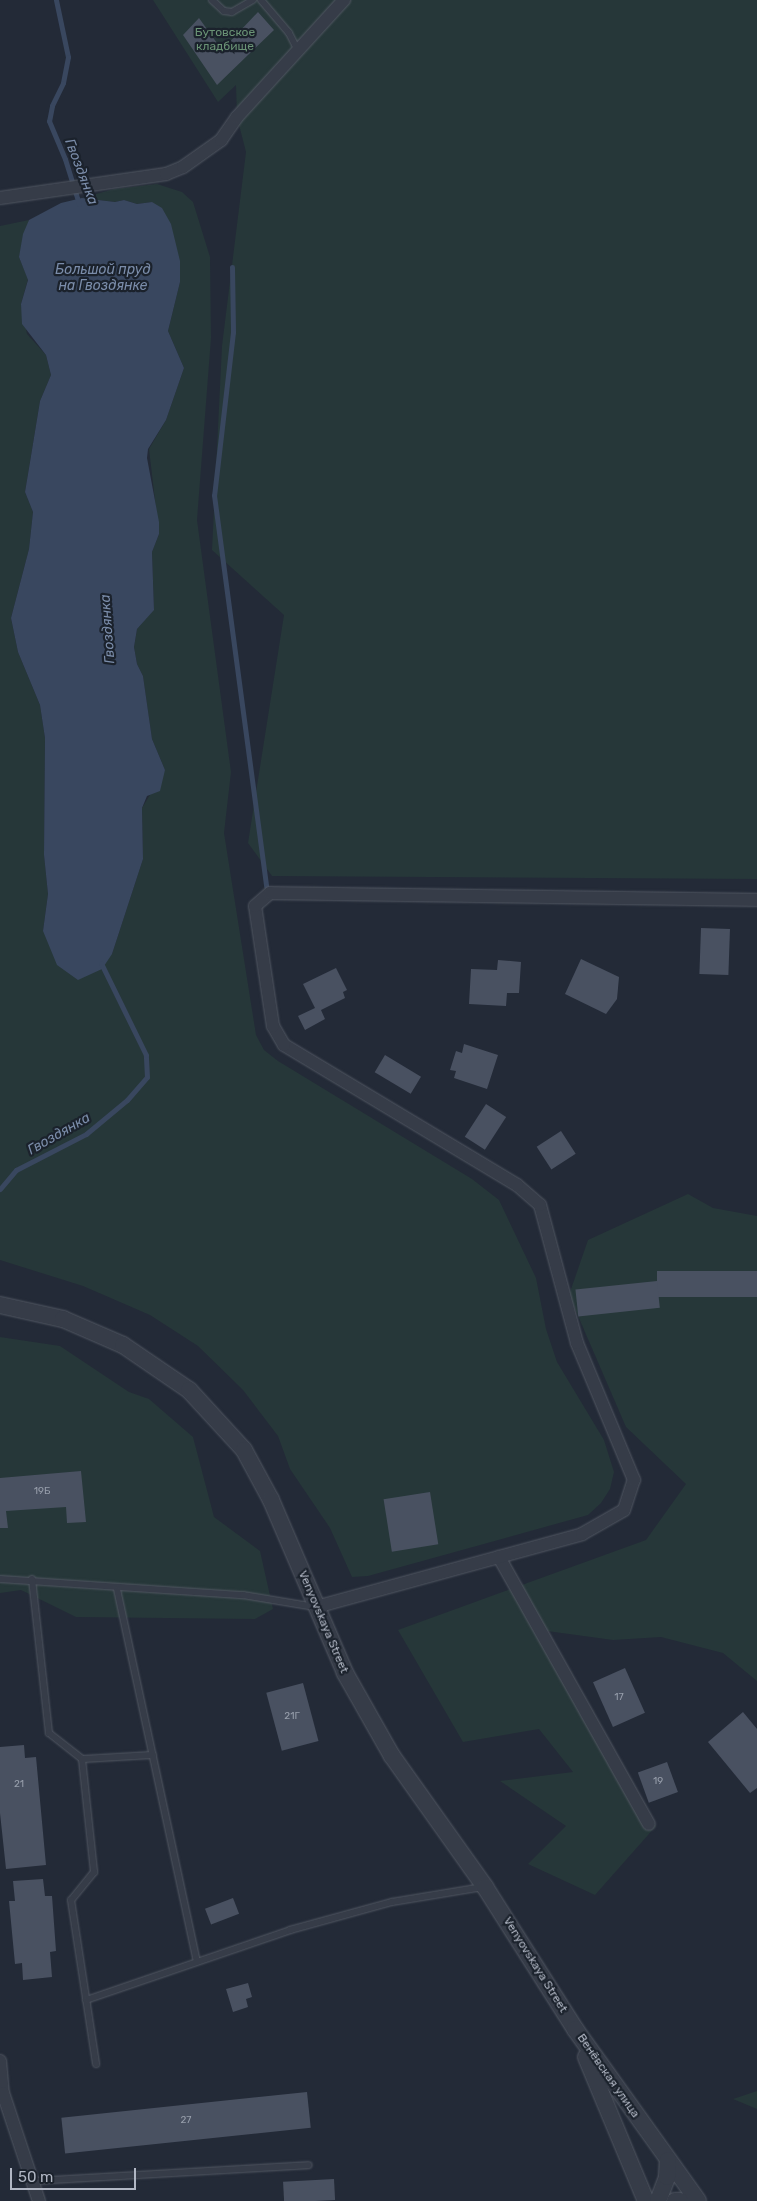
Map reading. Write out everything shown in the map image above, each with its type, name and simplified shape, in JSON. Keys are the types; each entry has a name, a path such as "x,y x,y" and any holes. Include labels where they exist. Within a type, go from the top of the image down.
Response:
{"street":[{"path":"0,198 166,174 182,167 220,140 297,49 344,0"},
{"path":"316,1607 582,1534 624,1510 634,1480 577,1344 540,1206 517,1185 284,1045 273,1026 254,906 270,893 757,900"},
{"name":"Venyovskaya Street","path":"0,1305 63,1319 93,1330 160,1368 189,1390 244,1450 271,1500 345,1673 392,1756 486,1887 575,2029"},
{"path":"499,1557 648,1824"},
{"name":"Венёвская улица","path":"575,2029 698,2201"},
{"name":"Венёвская улица","path":"575,2029 646,2201"},
{"path":"0,2061 1,2093 39,2201"},
{"path":"658,2201 667,2177 668,2160"}],"lane":[{"path":"212,0 224,11 232,12 253,0"},
{"path":"261,0 288,33 297,49"},
{"path":"0,1579 32,1579 117,1589 242,1596 316,1607"},
{"path":"32,1579 49,1733 82,1760 153,1755"},
{"path":"117,1589 197,1962"},
{"path":"82,1760 94,1872 71,1900 96,2064"},
{"path":"86,2000 290,1930 392,1902 486,1887"},
{"path":"33,2182 309,2165"}],"green space":[{"name":"Бутовское кладбище","path":"153,0 757,0 757,879 272,876 248,843 284,615 212,550 222,346 246,152 237,117 236,85 218,102"},
{"path":"157,184 182,192 193,202 210,257 211,338 197,520 231,772 224,833 256,1035 264,1050 278,1061 472,1179 499,1200 536,1278 546,1329 557,1362 604,1440 614,1472 610,1489 601,1503 588,1515 368,1576 352,1577 330,1528 290,1469 278,1436 243,1390 198,1346 150,1315 83,1286 0,1260 0,226 29,220 19,257 28,279 21,304 27,334 46,355 51,375 40,401 25,492 33,512 29,549 11,618 18,652 40,705 45,738 44,855 48,894 43,931 112,954 143,859 142,808 165,770 152,739 143,676 137,664 134,647 137,629 154,609 152,552 159,534 149,449 166,420 184,368 168,331 180,282 152,202 137,204 124,200 115,202 82,198 114,189"},
{"path":"688,1194 713,1208 757,1216 757,1681 723,1653 661,1637 613,1640 547,1631 656,1826 595,1895 528,1864 566,1826 500,1781 573,1772 539,1729 463,1742 398,1630 646,1540 686,1484 626,1427 569,1295 588,1240"},
{"path":"0,1337 60,1346 129,1392 149,1399 193,1437 214,1517 260,1551 273,1609 255,1619 76,1617 21,1590 0,1593"},
{"path":"757,2091 757,2109 733,2099"}],"water":[{"name":"Большой пруд на Гвоздянке","path":"82,198 115,202 124,200 137,204 152,202 162,208 171,224 180,261 180,282 168,331 184,368 166,420 148,449 147,458 159,522 159,534 152,552 154,610 137,629 134,647 137,664 143,676 152,739 165,770 160,791 147,796 142,808 143,859 112,954 102,969 78,980 57,965 43,931 48,894 44,855 45,738 40,705 18,652 11,618 29,549 33,512 25,492 40,401 51,375 46,355 22,324 21,304 28,280 19,257 23,234 29,220 61,203"}],"building":[{"path":"258,12 274,30 217,85 183,35 199,18 222,50"},
{"path":"701,928 730,929 728,975 699,974"},
{"path":"581,959 619,977 617,999 606,1014 565,994"},
{"path":"498,960 521,962 519,993 507,993 506,1006 469,1004 471,969 497,970"},
{"path":"336,968 347,990 343,992 345,998 321,1010 325,1019 305,1030 298,1016 315,1008 303,984"},
{"path":"464,1044 498,1055 487,1089 454,1078 456,1071 450,1070 456,1051 462,1053"},
{"path":"385,1055 421,1077 411,1094 375,1072"},
{"path":"486,1104 506,1117 485,1150 465,1137"},
{"path":"561,1131 576,1154 551,1169 537,1147"},
{"path":"657,1271 757,1271 757,1297 657,1297"},
{"path":"657,1281 660,1308 578,1316 575,1290"},
{"path":"81,1471 86,1522 67,1523 66,1507 6,1511 8,1528 0,1528 0,1478"},
{"path":"430,1492 438,1544 392,1552 384,1499"},
{"path":"625,1668 645,1713 613,1727 593,1682"},
{"path":"303,1683 319,1741 282,1751 266,1693"},
{"path":"743,1712 757,1729 757,1788 750,1793 708,1742"},
{"path":"24,1745 25,1758 36,1757 46,1865 6,1869 0,1813 0,1747"},
{"path":"667,1762 678,1792 649,1803 638,1773"},
{"path":"43,1879 45,1896 52,1896 56,1951 50,1952 52,1977 23,1980 22,1963 15,1964 9,1901 15,1901 13,1881"},
{"path":"233,1898 239,1914 211,1925 205,1909"},
{"path":"248,1983 252,1997 246,1999 248,2007 233,2012 226,1989"},
{"path":"307,2092 311,2128 65,2154 61,2118"},
{"path":"334,2179 335,2200 284,2201 283,2182"}],"waterway":[{"name":"Гвоздянка","path":"56,0 68,57 63,83 52,106 49,121 65,159 79,204"},
{"path":"232,267 233,332 214,495 266,887"},
{"name":"Гвоздянка","path":"0,1189 16,1170 86,1134 127,1100 147,1077 146,1055 101,963"}]}
